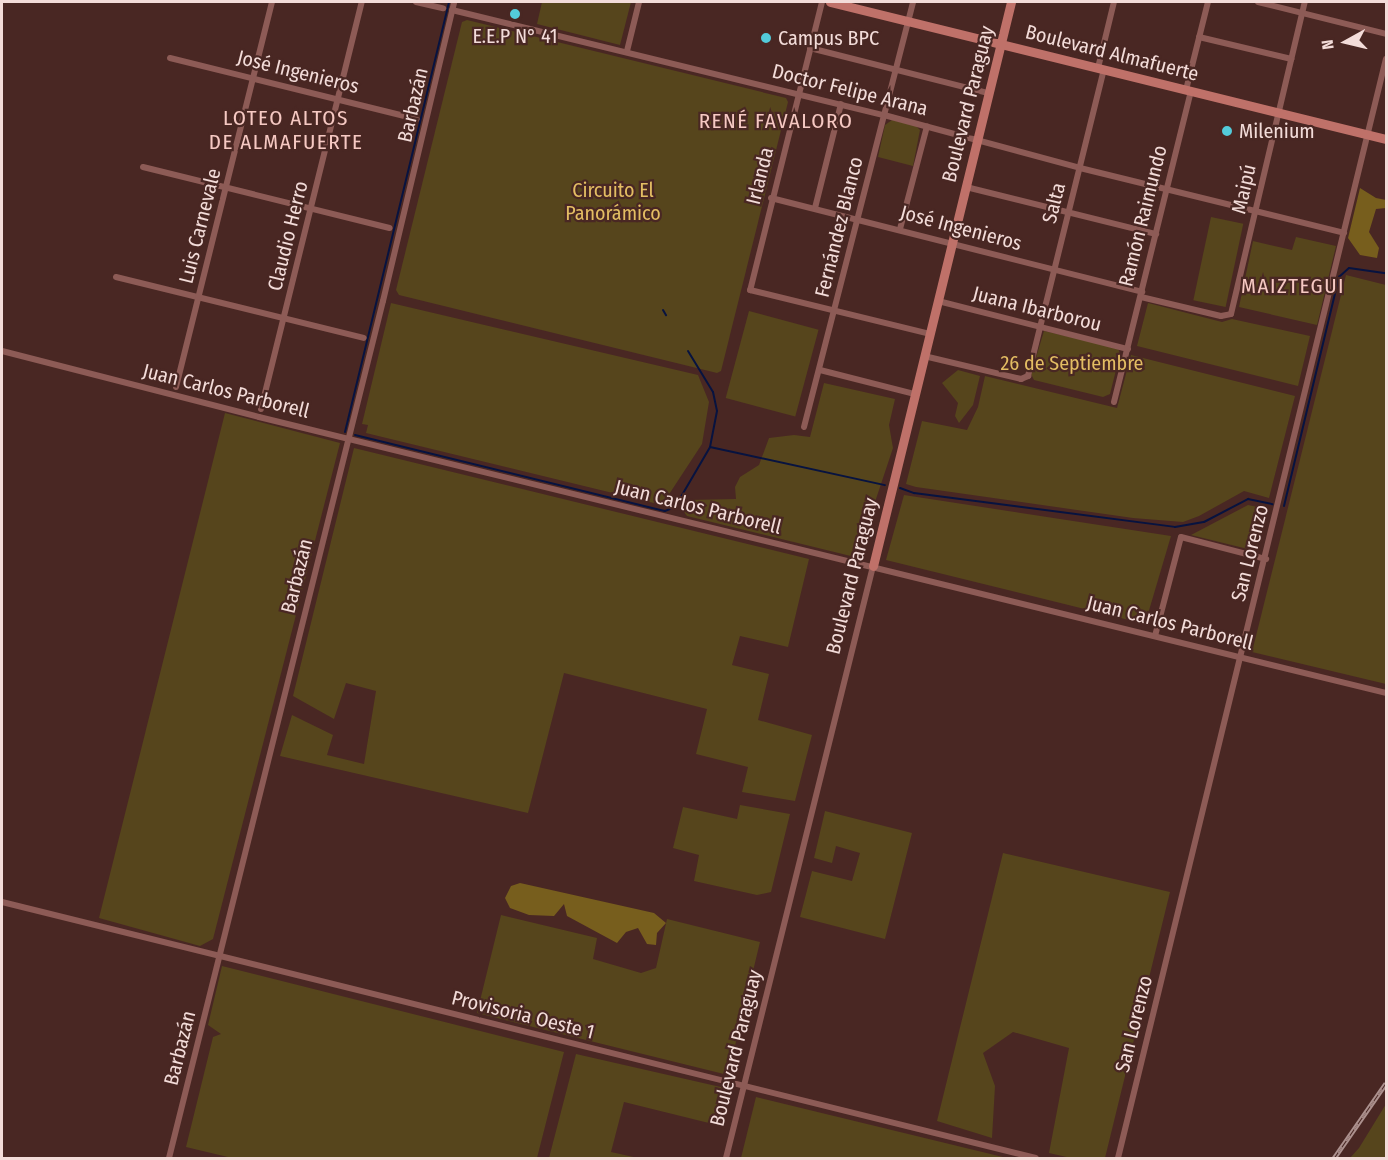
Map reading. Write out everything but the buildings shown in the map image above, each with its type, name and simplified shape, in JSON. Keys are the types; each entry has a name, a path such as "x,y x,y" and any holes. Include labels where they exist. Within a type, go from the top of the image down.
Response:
{"main road":[{"name":"Boulevard Almafuerte","path":"830,2 1386,139"},
{"name":"Boulevard Paraguay","path":"873,566 1011,2"}],"street":[{"name":"Luis Carnevale","path":"176,387 272,2"},
{"name":"Claudio Herro","path":"261,409 362,2"},
{"path":"416,2 443,8"},
{"name":"Barbazán","path":"169,1158 349,439 454,2"},
{"path":"627,51 639,2"},
{"name":"Irlanda","path":"822,2 771,198 750,290 834,311"},
{"name":"Fernández Blanco","path":"804,427 914,2"},
{"name":"Salta","path":"924,356 1025,378 1080,168 1113,2"},
{"name":"Ramón Raimundo","path":"1114,402 1167,189 1208,2"},
{"path":"1258,2 1386,34"},
{"name":"Maipú","path":"1231,314 1305,2"},
{"name":"Doctor Felipe Arana","path":"452,10 627,51 927,126 1080,168 1344,232"},
{"path":"1199,37 1291,59"},
{"path":"810,48 988,93"},
{"name":"José Ingenieros","path":"170,58 417,119"},
{"name":"San Lorenzo","path":"1118,1158 1266,559 1386,59"},
{"path":"815,208 841,105"},
{"path":"900,229 927,126"},
{"path":"143,167 390,228"},
{"path":"966,187 1156,234"},
{"name":"José Ingenieros","path":"771,198 900,229 1221,316 1231,314"},
{"path":"116,277 364,338"},
{"name":"Juana Ibarborou","path":"938,302 1128,349"},
{"path":"834,311 930,334"},
{"name":"Juan Carlos Parborell","path":"2,351 349,439 1386,693"},
{"path":"820,369 915,394"},
{"path":"1155,636 1181,537 1266,559"},
{"name":"Boulevard Paraguay","path":"726,1158 873,566"},
{"name":"Provisoria Oeste 1","path":"2,902 1036,1158"}],"green space":[{"path":"542,2 631,2 620,45 537,24"},
{"name":"Circuito El Panorámico","path":"467,20 786,98 788,102 721,371 717,373 399,295 396,290 462,22"},
{"path":"892,120 916,126 920,130 913,166 878,157 885,125"},
{"path":"1211,217 1243,224 1226,307 1193,300"},
{"path":"1296,237 1336,246 1317,325 1239,307 1253,241 1292,250"},
{"path":"1346,275 1386,285 1386,684 1252,652"},
{"path":"391,303 698,375 709,402 702,444 662,505 366,433 368,425 362,424"},
{"path":"1148,303 1222,322 1232,319 1310,336 1298,386 1137,346"},
{"path":"749,311 819,330 795,417 726,398"},
{"name":"26 de Septiembre","path":"1044,331 1118,348 1120,354 1110,394 1103,397 1034,380 1031,374"},
{"path":"1131,355 1295,396 1269,498 1244,491 1199,516 1183,522 1133,518 906,484 922,421 967,430 978,407 985,376 1117,408"},
{"path":"958,370 980,376 973,405 959,423 955,416 958,403 942,383"},
{"path":"824,383 895,399 889,425 893,448 872,511 871,530 863,559 687,516 684,512 687,500 736,499 735,487 740,477 759,465 769,438 794,435 810,437"},
{"path":"225,413 340,443 213,939 200,946 99,918"},
{"path":"354,448 809,559 788,647 740,636 732,665 769,674 758,720 812,735 795,801 742,792 748,767 696,754 707,709 564,673 528,813 280,756 292,715 333,735 327,755 364,764 376,691 346,683 334,719 293,696"},
{"path":"904,495 1171,536 1145,624 886,560"},
{"path":"1248,505 1267,509 1256,551 1191,535"},
{"path":"740,805 790,814 771,892 757,895 694,881 699,855 673,848 683,807 737,819"},
{"path":"825,811 912,833 885,939 800,917 812,871 852,881 860,853 836,846 832,863 814,858"},
{"path":"1003,853 1170,892 1105,1158 1071,1158 1049,1153 1069,1048 1013,1032 983,1053 995,1086 992,1138 937,1121"},
{"path":"501,915 597,938 593,959 641,973 656,968 667,919 760,942 728,1075 477,1013"},
{"path":"222,966 564,1052 537,1158 232,1158 186,1147 213,1037 221,1034 208,1025"},
{"path":"576,1054 725,1088 717,1125 624,1102 611,1152 638,1158 549,1158"},
{"path":"756,1097 1007,1158 741,1158"},
{"path":"1386,1104 1386,1158 1350,1158 1359,1148"}],"shaded area":[{"path":"1360,188 1376,198 1386,200 1386,208 1376,209 1369,232 1379,248 1377,258 1360,255 1348,238"},
{"path":"520,883 654,913 666,923 657,933 656,945 647,944 638,928 626,932 617,943 567,916 564,904 554,916 529,915 510,908 505,898 511,886"}],"waterway":[{"path":"345,432 449,2"},
{"path":"1284,506 1339,277 1349,268 1386,273"},
{"path":"663,310 666,315"},
{"path":"688,351 713,392 717,411 710,447 885,485"},
{"path":"355,435 665,511 675,507 710,447"},
{"path":"900,488 914,493 1175,527 1204,522 1248,499 1272,504"}],"railway":[{"path":"1334,1158 1386,1083"}],"place":[{"name":"E.E.P N° 41","path":"515,14"},
{"name":"Campus BPC","path":"766,38"},
{"name":"Milenium","path":"1227,131"}],"district":[{"name":"RENÉ FAVALORO","path":"776,121"},
{"name":"LOTEO ALTOS DE ALMAFUERTE","path":"286,130"},
{"name":"MAIZTEGUI","path":"1293,286"}]}
